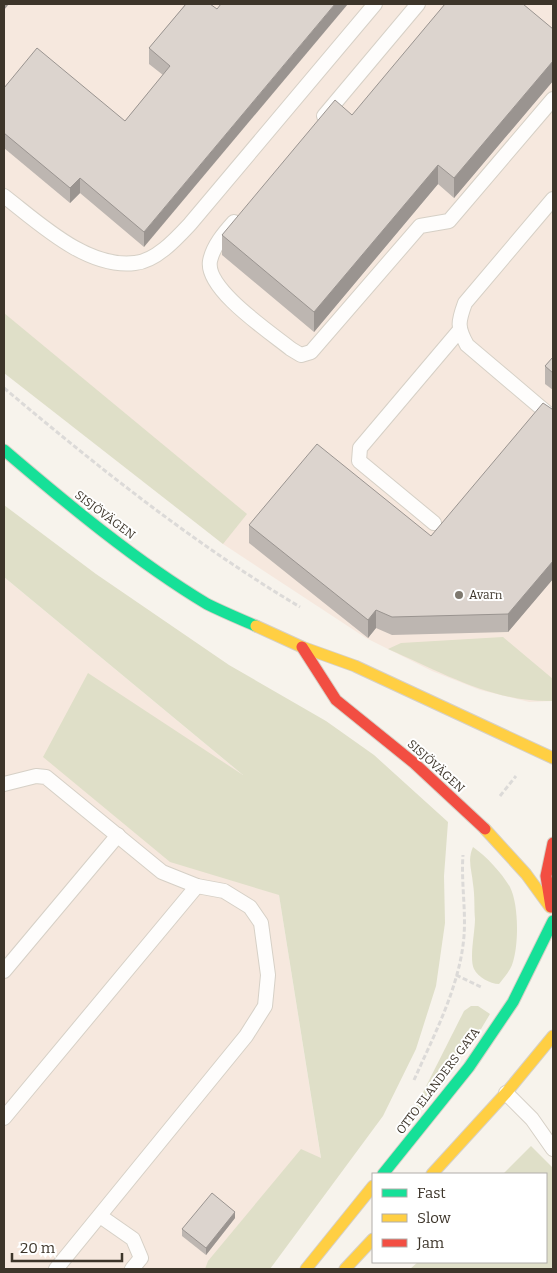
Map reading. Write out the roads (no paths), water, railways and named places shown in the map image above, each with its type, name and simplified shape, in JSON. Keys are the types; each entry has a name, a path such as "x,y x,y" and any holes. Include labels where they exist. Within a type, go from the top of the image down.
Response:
{"street":[{"name":"SISJÖVÄGEN","path":"4,450 65,502 200,598 302,647 355,666 553,758"},
{"name":"SISJÖVÄGEN","path":"302,647 336,700 414,763 479,823 526,874 552,911"},
{"path":"552,911 546,876 553,843"},
{"name":"OTTO ELANDERS GATA","path":"384,1173 469,1067 513,1002 553,921"},
{"path":"433,1173 506,1093 553,1036"},
{"path":"306,1269 372,1187"},
{"path":"345,1269 372,1239"}],"lane":[{"path":"4,196 64,243 93,256 118,263 136,263 150,258 173,242 190,224 375,4"},
{"path":"312,130 418,4"},
{"path":"242,211 213,252 209,263 212,277 220,290 291,349 301,354 311,352 420,226 449,221 553,99"},
{"path":"434,523 359,461 360,448 459,331 465,303 553,199"},
{"path":"459,331 467,345 553,418"},
{"path":"4,784 36,776 46,777 118,834 162,872 198,886 224,891 250,908 261,923 268,975 266,1006 246,1036 56,1269"},
{"path":"4,972 118,834"},
{"path":"4,1118 198,886"},
{"path":"506,1093 532,1120 553,1149"},
{"path":"100,1216 133,1240 142,1258 132,1269"}],"place":[{"name":"Avarn","path":"459,595"}]}
